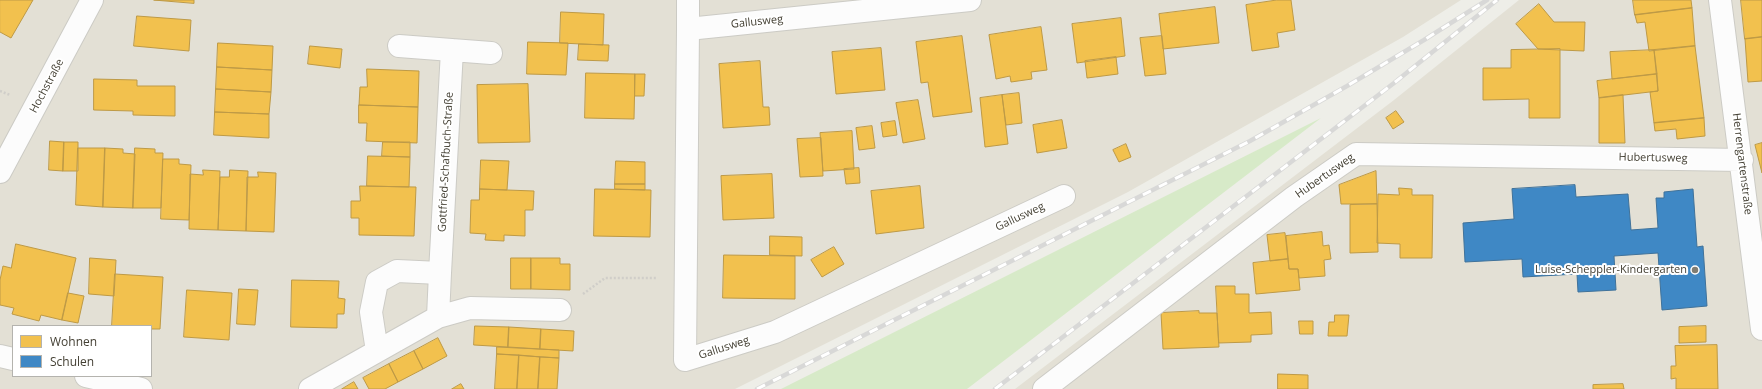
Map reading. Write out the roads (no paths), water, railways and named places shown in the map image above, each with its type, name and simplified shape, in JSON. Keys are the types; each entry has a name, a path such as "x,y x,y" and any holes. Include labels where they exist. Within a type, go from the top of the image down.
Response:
{"street":[{"name":"Hochstraße","path":"0,172 92,0"},
{"name":"Gallusweg","path":"688,0 685,360 775,332 1064,196"},
{"name":"Gallusweg","path":"688,29 970,0"},
{"name":"Herrengartenstraße","path":"1720,0 1742,160 1757,235 1762,329"},
{"path":"399,46 491,54"},
{"name":"Gottfried-Schafbuch-Straße","path":"438,317 452,50"},
{"name":"Hubertusweg","path":"1044,389 1294,198 1356,154 1742,160"},
{"path":"377,351 371,312 377,282 397,271 440,273"},
{"path":"310,389 438,317 470,308 560,310"},
{"path":"0,356 12,359"},
{"path":"90,377 141,389"}],"railway":[{"path":"757,389 1250,141 1347,86 1487,0"},
{"path":"995,389 1394,83 1497,0"}],"place":[{"name":"Luise-Scheppler-Kindergarten","path":"1695,270"}]}
